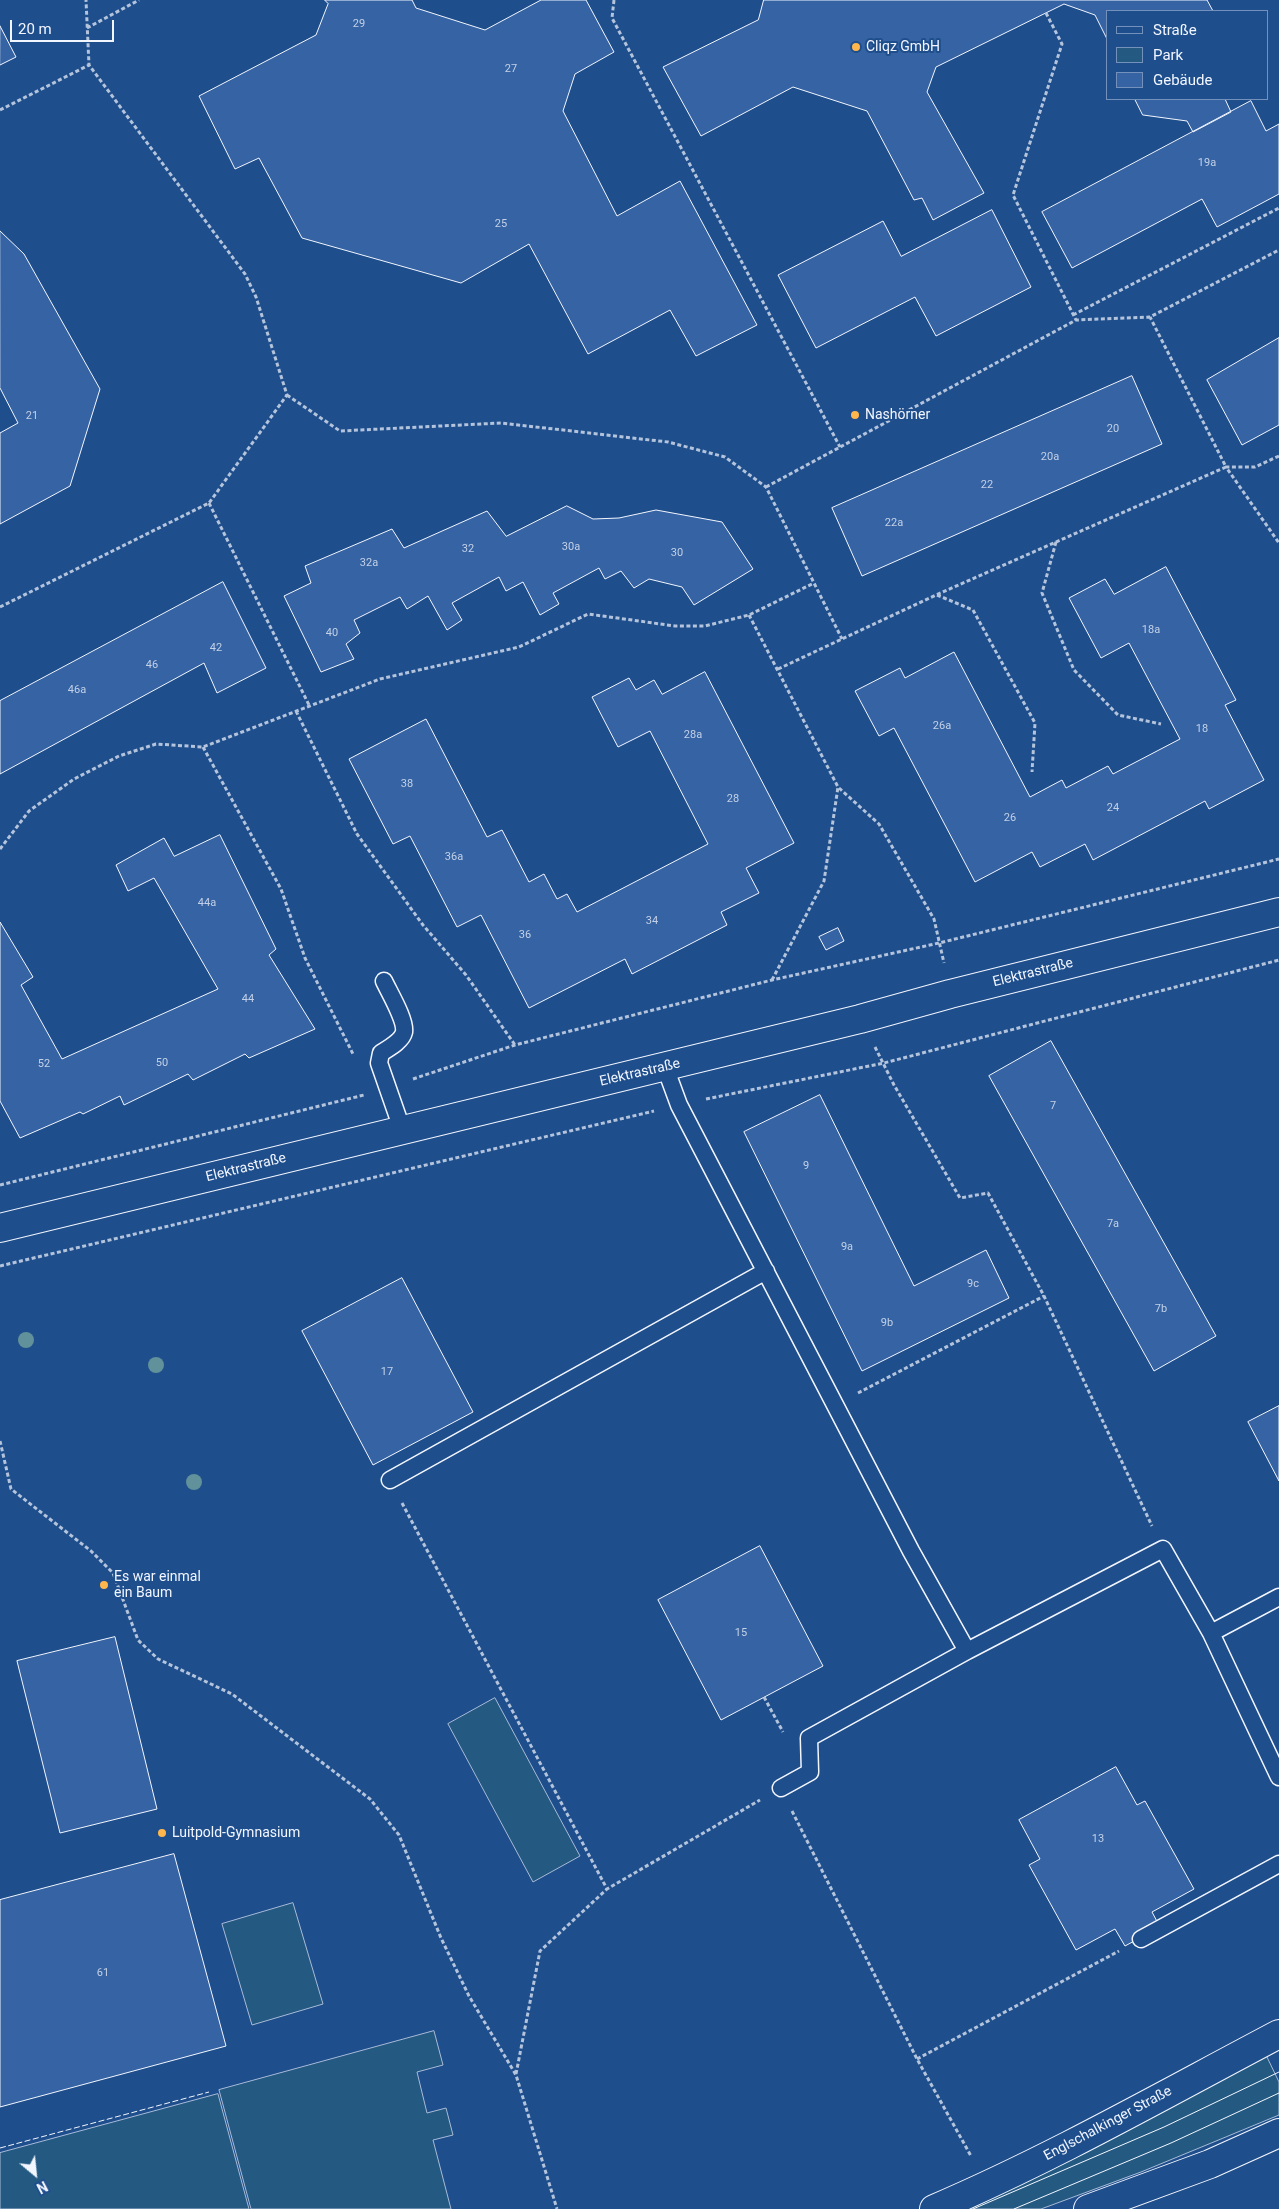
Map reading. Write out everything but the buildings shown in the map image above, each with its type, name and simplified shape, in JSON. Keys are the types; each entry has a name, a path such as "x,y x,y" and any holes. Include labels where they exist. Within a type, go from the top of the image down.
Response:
{"street":[{"name":"Elektrastraße","path":"0,1228 860,1019 950,994 1279,912"},
{"name":"Englschalkinger Straße","path":"934,2209 1083,2139 1279,2034"},
{"path":"1088,2209 1210,2164 1279,2133"}],"lane":[{"path":"384,981 403,1024 404,1032 378,1058 402,1129"},
{"path":"665,1067 679,1105 911,1551 967,1651"},
{"path":"390,1480 766,1271"},
{"path":"781,1788 810,1772 809,1738 967,1651 1163,1549 1211,1633 1279,1777"},
{"path":"1211,1633 1279,1597"},
{"path":"1141,1939 1279,1864"}],"path":[{"path":"86,0 89,65 245,274 256,297 287,395 340,431 502,423 668,442 725,457 766,488 842,639"},
{"path":"87,28 139,0"},
{"path":"614,0 612,18 840,447"},
{"path":"1046,13 1062,44 1013,195 1076,320"},
{"path":"0,110 89,65"},
{"path":"1073,315 1279,208"},
{"path":"766,488 1076,320 1150,317 1279,250"},
{"path":"1150,317 1226,467 1279,543"},
{"path":"0,608 210,503 287,395"},
{"path":"778,669 936,595 1226,467 1255,467 1279,456"},
{"path":"210,503 310,707"},
{"path":"1056,542 1042,593 1074,670 1118,715 1161,724"},
{"path":"0,849 29,811 74,779 119,756 156,744 203,747 380,679 519,647 588,614 675,626 705,626 749,615 814,583"},
{"path":"936,595 973,610 1035,723 1032,772"},
{"path":"749,615 838,787 878,824 934,919 950,994"},
{"path":"296,711 357,834 423,925 466,975 516,1045"},
{"path":"203,747 281,889 305,958 356,1059"},
{"path":"772,980 824,881 838,787"},
{"path":"0,1185 387,1087 516,1045 772,980 939,943 1279,859"},
{"path":"0,1266 679,1105 884,1063 1279,960"},
{"path":"884,1063 960,1198 988,1193 1044,1296 1163,1549"},
{"path":"836,1405 1044,1296"},
{"path":"0,1441 11,1489 91,1550 113,1573 138,1640 158,1658 232,1694 370,1799 400,1835 441,1938 469,1996 516,2075 557,2209"},
{"path":"390,1480 607,1889"},
{"path":"516,2075 540,1951 607,1889 781,1788 917,2059 971,2156"},
{"path":"917,2059 1141,1939"}],"green space":[{"path":"495,1698 580,1856 533,1882 448,1724"},
{"path":"293,1903 323,2004 252,2025 222,1924"},
{"path":"434,2031 443,2065 417,2072 427,2113 446,2108 453,2135 433,2140 451,2209 251,2209 219,2090"},
{"path":"1266,2055 1279,2082 1279,2115 1141,2172 1041,2209 957,2209"},
{"path":"218,2094 249,2209 0,2209 0,2153"}],"tram line":[{"path":"973,2209 1164,2127 1279,2072"},
{"path":"1014,2209 1171,2143 1279,2093"}],"fence":[{"path":"0,2148 209,2092"}],"place":[{"name":"Cliqz GmbH","path":"856,47"},
{"name":"Nashörner","path":"855,415"},
{"name":"Es war einmal ein Baum","path":"104,1585"},
{"name":"Luitpold-Gymnasium","path":"162,1833"}]}
